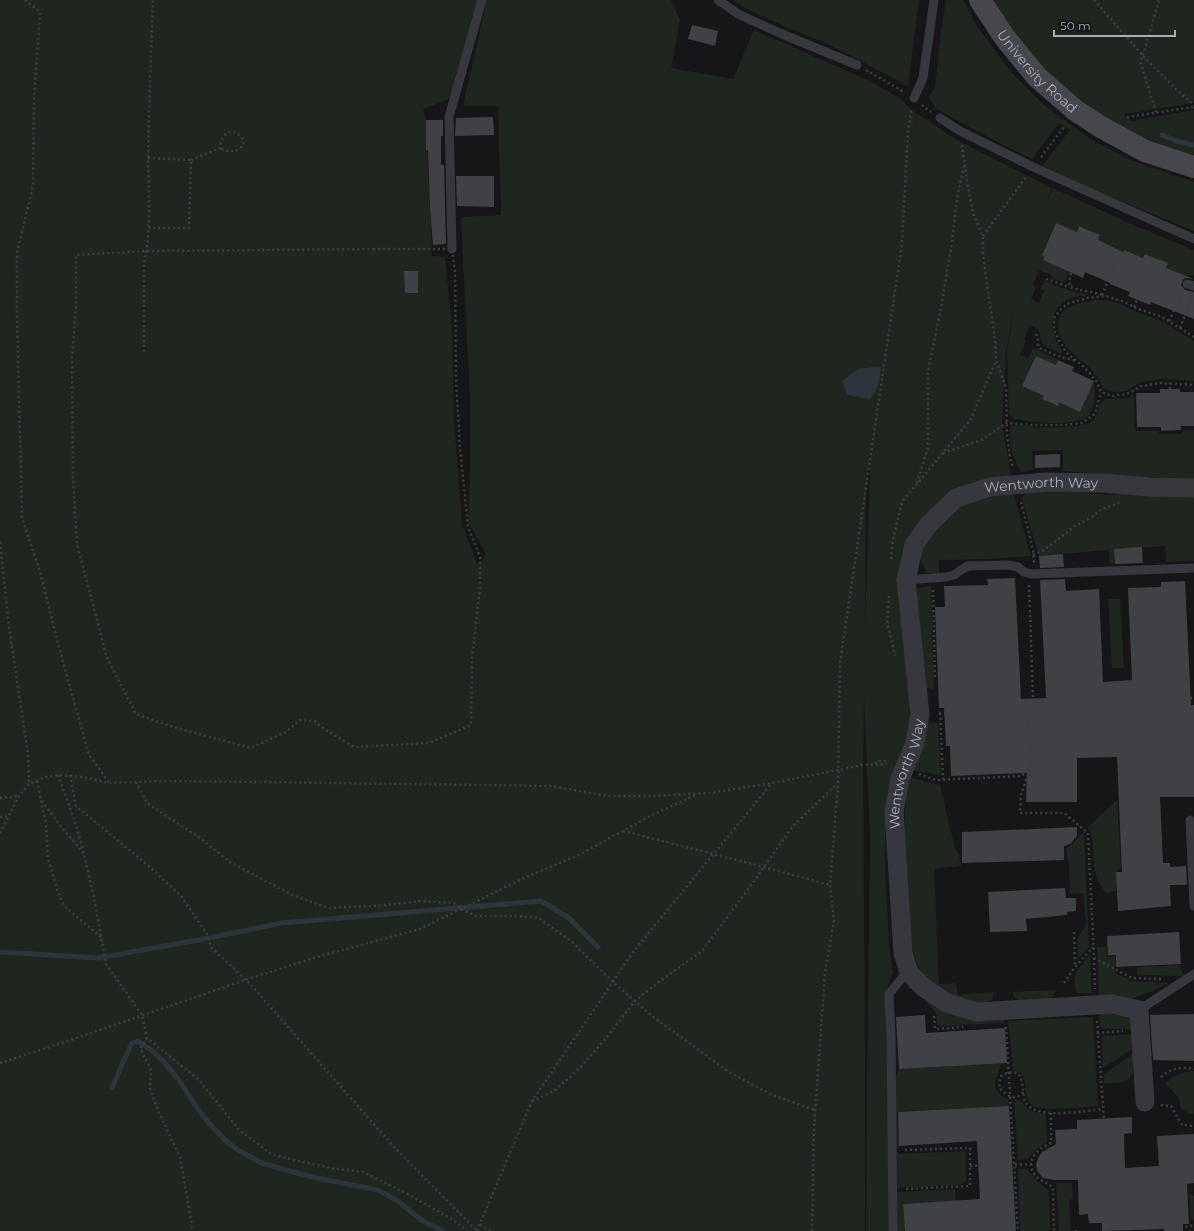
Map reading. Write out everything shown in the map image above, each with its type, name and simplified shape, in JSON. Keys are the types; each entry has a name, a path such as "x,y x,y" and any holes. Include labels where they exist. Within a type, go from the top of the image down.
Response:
{"street":[{"name":"University Road","path":"980,0 1005,38 1070,119 1101,127 1145,151 1194,167"},
{"name":"Wentworth Way","path":"1139,1010 1112,1004 1096,996 976,1012 947,1003 923,987 909,972 903,953 894,812 900,779 895,764 915,743 920,714 906,580 914,545 929,524 956,498 990,486 1053,482 1194,488"},
{"path":"1139,1010 1145,1102"}],"lane":[{"path":"452,249 449,117 482,0"},
{"path":"718,0 740,14 782,34 857,65"},
{"path":"914,98 923,78 934,0"},
{"path":"940,118 960,130 1033,167 1194,239"},
{"path":"906,580 954,575 968,566 1008,565 1018,567 1024,572 1031,574 1194,568"},
{"path":"1190,820 1194,906"},
{"path":"893,1231 891,1036 889,994 901,979 909,972"},
{"path":"1139,1010 1194,974"}],"path":[{"path":"25,0 40,12 34,100 32,186 17,253 17,318 22,518 40,572 60,651 90,755 109,783"},
{"path":"144,352 144,264 149,228 148,158 153,0"},
{"path":"1094,0 1143,56 1194,106"},
{"path":"1156,112 1140,61 1143,56 1159,0"},
{"path":"869,72 914,98 940,118"},
{"path":"812,1231 815,1110 825,973 834,920 830,885 838,783 840,663 902,244 908,133 911,108 914,98"},
{"path":"1128,117 1194,106"},
{"path":"983,237 1033,167 1070,119"},
{"path":"960,130 964,161 974,213 983,237 982,255 995,340 996,360 1006,387 1006,423 1010,458 1034,555 1034,568 1028,582 1033,698"},
{"path":"148,158 192,160 220,148 229,152 234,152 243,146 244,141 239,134 235,132 229,133 224,135 220,148"},
{"path":"149,228 189,228 192,160"},
{"path":"916,486 928,447 928,371 951,250 957,199 964,161"},
{"path":"452,249 455,272 456,379 460,448 468,527 480,558 480,587 472,659 470,725 429,743 354,746 322,727 315,721 300,720 286,732 250,748 173,727 136,714 107,658 77,544 73,479 72,358 76,308 76,255 147,251 452,249"},
{"path":"1102,295 1115,263"},
{"path":"1070,287 1069,281 1071,273"},
{"path":"1046,279 1122,301 1162,317 1194,337"},
{"path":"1169,321 1190,285"},
{"path":"1180,328 1194,293"},
{"path":"1106,296 1087,298 1066,304 1054,318 1054,330 1066,352 1086,369 1101,392 1112,396 1127,394 1142,386 1160,383 1194,385"},
{"path":"1135,307 1134,305 1137,300"},
{"path":"1036,334 1039,347 1070,361 1076,361"},
{"path":"1034,341 1037,338"},
{"path":"996,360 971,419 943,453 982,440 1006,423 1033,425 1065,425 1082,423 1095,414 1101,392"},
{"path":"1170,383 1170,389"},
{"path":"1034,555 1044,550 1075,526 1092,517 1100,510 1120,502"},
{"path":"0,542 9,626 28,754 29,784"},
{"path":"933,577 935,686"},
{"path":"1028,710 1031,765 1021,795 1020,813 1064,813 1088,833 1097,1033 1104,1119"},
{"path":"936,713 957,713"},
{"path":"940,713 943,779"},
{"path":"0,833 19,796 29,784 45,777 58,775 70,775 109,783 161,781 550,786 608,796 655,796 700,794 772,783 875,764 895,764 936,780 1022,776 1031,765"},
{"path":"58,775 75,822 84,854 106,964 142,1015 147,1038 199,1080 239,1130 271,1154 331,1168 363,1172 406,1193 453,1220 467,1231"},
{"path":"70,775 76,806 150,867 181,896 207,934 211,947 245,980 394,1147 477,1231 532,1102 633,952 772,783"},
{"path":"37,780 46,824 48,858 57,890 64,906 101,937"},
{"path":"136,782 147,803 200,838 230,862 292,895 329,908 374,906 422,901 454,903 461,909 476,916 516,916 539,918 572,942 613,982 652,1016 729,1072 770,1094 815,1110"},
{"path":"532,1102 554,1091 580,1068 635,1001 702,951 792,827 838,783"},
{"path":"0,1063 320,956 420,929 524,878 579,855 650,816 700,794"},
{"path":"0,798 19,796"},
{"path":"41,799 62,828 84,854"},
{"path":"0,817 9,816"},
{"path":"623,831 830,885"},
{"path":"1074,932 1075,967"},
{"path":"1064,983 1075,967 1093,947"},
{"path":"1094,958 1132,978 1175,978 1179,984"},
{"path":"1005,1023 1011,1097 1018,1231"},
{"path":"1097,1033 1140,1030"},
{"path":"147,1038 140,1048 151,1070 150,1088 159,1113 180,1156 193,1231"},
{"path":"1143,1081 1160,1078 1167,1072 1177,1069 1194,1069"},
{"path":"1023,1092 1021,1096 1017,1097 1007,1095 999,1087 1000,1077 1005,1073 1018,1073 1022,1081 1025,1102 1031,1108 1039,1112 1051,1113 1103,1109"},
{"path":"1145,1102 1171,1106 1182,1125 1194,1126"},
{"path":"1051,1113 1051,1143 1038,1150 1034,1155 1032,1170 1035,1175 1053,1188 1054,1231"},
{"path":"892,1150 970,1148 970,1186 892,1190"},
{"path":"970,1166 1032,1164"},
{"path":"480,1225 491,1231"},
{"path":"1171,1231 1194,1225"}],"shaded area":[{"path":"0,0 480,0 453,97 423,109 426,120 432,256 445,257 452,329 454,420 462,524 478,566 486,554 468,521 470,474 470,400 461,217 501,215 498,106 463,106 487,0 671,0 680,20 671,68 733,79 754,30 870,81 896,96 917,114 914,132 918,114 955,139 1052,188 1045,205 1053,188 1131,224 1194,250 1194,275 1186,276 1166,268 1167,263 1146,254 1143,258 1124,250 1123,252 1098,241 1100,235 1080,226 1077,232 1056,223 1042,254 1064,264 1063,269 1068,271 1066,280 1062,282 1052,278 1052,275 1039,270 1033,285 1036,287 1031,299 1039,302 1044,290 1041,289 1044,281 1074,292 1092,295 1068,300 1058,308 1054,314 1052,325 1054,336 1063,352 1061,354 1043,345 1038,329 1030,326 1024,339 1026,340 1020,355 1028,359 1033,348 1058,359 1056,365 1036,356 1022,386 1044,396 1043,399 1057,406 1059,402 1080,411 1094,381 1095,390 1093,407 1089,415 1075,422 1053,423 1013,419 1009,413 1007,352 1014,308 1006,352 1002,422 1011,477 953,493 925,515 907,545 913,697 911,733 886,809 885,864 889,946 893,972 885,993 890,1065 888,1231 866,1231 870,838 864,698 865,1231 0,1231","holes":["870,466 865,627 866,496"]},
{"path":"733,0 919,0 908,86 828,44 788,28 747,9"},
{"path":"946,0 963,0 975,23 1011,72 1045,106 1092,140 1130,160 1194,182 1194,231 1085,186 1042,166 1070,130 1059,123 1032,159 997,142 935,108 929,97 935,87"},
{"path":"991,0 1194,0 1194,103 1123,114 1132,121 1194,110 1194,157 1141,137 1111,120 1069,91 1043,68 1028,52"},
{"path":"1095,300 1106,300 1121,304 1134,311 1160,320 1194,341 1194,381 1159,379 1141,382 1126,391 1113,392 1104,389 1091,369 1065,345 1058,328 1060,317 1068,308"},
{"path":"881,367 877,388 870,399 847,395 842,381 858,369"},
{"path":"1134,393 1135,431 1159,431 1159,434 1182,434 1183,430 1194,430 1194,480 1063,471 1063,450 1032,451 1033,470 1021,472 1013,456 1010,444 1009,438 1011,426 1069,427 1089,424 1096,416 1100,404 1105,399 1129,398"},
{"path":"1013,491 1031,556 939,560 939,573 926,573 919,554 924,543 947,514 970,500"},
{"path":"1032,492 1080,492 1108,495 1123,494 1194,497 1194,561 1166,562 1165,546 1114,549 1115,564 1110,563 1109,550 1039,556 1022,499 1026,494"},
{"path":"931,586 934,689 927,688 916,590"},
{"path":"1108,599 1120,599 1124,668 1112,668"},
{"path":"927,723 938,723 941,775 919,772 912,769"},
{"path":"907,777 940,785 955,849 959,854 961,866 934,869 939,984 956,983 958,995 994,992 992,1000 979,1005 948,996 930,983 918,966 909,940 904,834"},
{"path":"1117,800 1121,868 1116,871 1117,891 1106,893 1100,884 1095,870 1092,842 1088,827"},
{"path":"1084,832 1089,947 1078,959 1077,939 1086,925 1083,893 1070,894 1069,865 1066,849"},
{"path":"1097,947 1106,947 1107,957 1115,956 1115,973 1132,981 1168,983 1153,991 1131,999 1099,996"},
{"path":"1090,954 1092,993 1078,993 1074,982 1075,977 1080,967"},
{"path":"1180,965 1184,976 1137,975 1137,967"},
{"path":"905,986 913,987 1003,1017 1004,1023 938,1026 936,1013 919,993"},
{"path":"1056,990 1051,998 1041,1001 1019,1001 1013,995 1013,992"},
{"path":"1099,1011 1128,1016 1132,1027 1130,1029 1103,1029 1100,1027"},
{"path":"1093,1017 1098,1106 1056,1109 1040,1108 1030,1104 1026,1096 1024,1078 1020,1073 1013,1070 1008,1021"},
{"path":"1130,1034 1133,1036 1133,1046 1131,1050 1103,1068 1102,1038 1104,1036"},
{"path":"1133,1054 1132,1075 1129,1078 1122,1082 1104,1083 1104,1074"},
{"path":"1002,1063 995,1083 998,1091 1008,1099 1009,1106 897,1112 899,1148 896,1148 895,1078 899,1069"},
{"path":"1194,1071 1194,1114 1189,1114 1180,1107 1179,1098 1165,1083 1177,1075"},
{"path":"1014,1100 1020,1100 1031,1110 1046,1114 1047,1142 1038,1148 1029,1158 1018,1160"},
{"path":"966,1151 966,1182 960,1185 897,1188 897,1154"},
{"path":"1018,1169 1028,1169 1033,1177 1049,1191 1049,1231 1020,1231"},
{"path":"1056,1183 1072,1183 1073,1199 1069,1200 1071,1231 1059,1231"},
{"path":"955,1189 956,1201 903,1204 905,1231 896,1231 895,1192"},
{"path":"1189,1193 1194,1196 1194,1221 1191,1219"}],"building":[{"path":"692,25 718,31 715,46 688,39"},
{"path":"493,117 494,135 455,136 456,118"},
{"path":"426,120 443,120 443,136 441,136 441,165 444,165 446,244 433,245 428,150 426,150"},
{"path":"456,176 494,176 494,207 457,206"},
{"path":"1056,223 1077,232 1079,226 1100,235 1098,240 1123,252 1124,250 1143,258 1145,254 1168,263 1166,268 1194,279 1185,278 1181,285 1185,290 1194,292 1194,319 1151,302 1150,305 1128,296 1130,292 1085,272 1083,278 1043,260 1045,256 1042,255"},
{"path":"404,271 418,271 418,293 405,293"},
{"path":"1036,356 1056,365 1058,360 1074,367 1072,371 1094,381 1080,412 1059,402 1058,406 1042,399 1044,396 1022,386"},
{"path":"1160,389 1180,389 1180,392 1194,392 1194,426 1181,426 1181,430 1161,431 1161,427 1137,427 1136,393 1160,393"},
{"path":"1060,454 1060,467 1035,468 1035,455"},
{"path":"1142,547 1143,563 1115,564 1114,549"},
{"path":"1063,554 1064,567 1040,568 1039,556"},
{"path":"1015,578 1021,699 1046,698 1040,580 1065,579 1066,591 1099,589 1103,682 1132,680 1128,588 1161,587 1161,582 1185,581 1191,705 1194,705 1194,797 1160,797 1163,863 1170,863 1170,867 1186,866 1187,885 1170,885 1171,906 1118,911 1116,872 1122,872 1117,757 1077,758 1077,802 1026,802 1027,773 951,776 950,746 946,746 944,708 939,708 935,607 945,607 944,586 988,585 987,579"},
{"path":"1077,827 1077,836 1070,844 1064,846 1064,860 962,863 962,832"},
{"path":"1065,888 1066,898 1076,898 1076,911 1067,912 1067,915 1026,919 1027,931 990,932 988,892"},
{"path":"1179,932 1181,964 1116,967 1116,955 1108,955 1107,936"},
{"path":"1194,1014 1194,1061 1153,1060 1150,1015"},
{"path":"925,1015 926,1033 1005,1028 1007,1063 899,1069 896,1017"},
{"path":"1009,1106 1016,1231 905,1231 903,1204 980,1199 977,1141 899,1146 898,1112"},
{"path":"1132,1117 1132,1133 1124,1134 1125,1168 1159,1166 1157,1136 1194,1134 1194,1183 1187,1184 1189,1224 1183,1224 1183,1231 1164,1231 1164,1229 1102,1231 1102,1223 1089,1223 1088,1214 1079,1215 1078,1180 1055,1180 1043,1178 1037,1171 1036,1164 1042,1152 1056,1144 1055,1130 1077,1129 1077,1120"}],"waterway":[{"path":"1162,135 1176,141 1194,145"},
{"path":"0,952 98,958 282,923 541,901 569,918 598,947"},
{"path":"112,1088 132,1043 138,1041 164,1062 179,1080 208,1122 226,1141 238,1150 262,1163 289,1171 378,1190 396,1200 423,1221 443,1231"}]}
